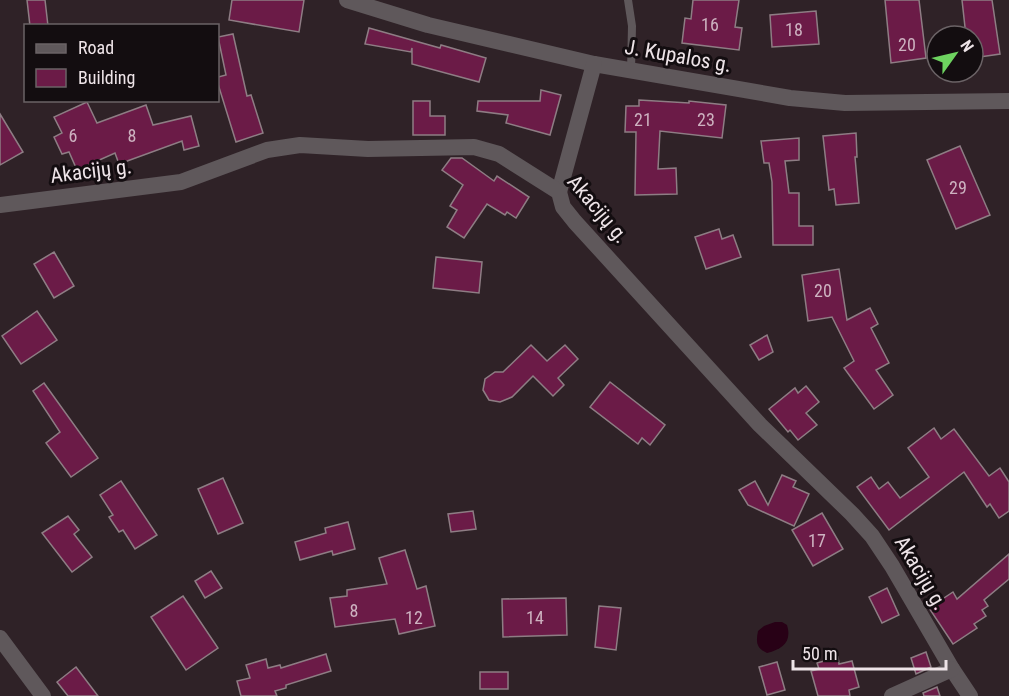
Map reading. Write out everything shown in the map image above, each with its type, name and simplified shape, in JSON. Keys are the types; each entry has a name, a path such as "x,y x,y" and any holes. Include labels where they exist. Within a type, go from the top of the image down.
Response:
{"street":[{"name":"J. Kupalos g.","path":"347,0 428,25 594,64 790,98 845,103 1009,101"},
{"path":"559,192 594,64"},
{"name":"Akacijų g.","path":"0,205 181,182 267,150 300,145 368,148 474,147 499,154 559,192 563,207 575,222 760,424 872,536 970,696"},
{"path":"0,638 43,696"},
{"path":"892,696 952,669"}],"lane":[{"path":"628,0 632,26 631,71"}],"shaded area":[{"path":"775,622 787,625 787,640 782,647 767,653 758,644 758,631"}],"building":[{"path":"27,0 45,0 48,24 30,24"},
{"path":"232,0 304,0 299,32 229,20"},
{"path":"693,0 739,0 735,27 742,28 739,50 682,43 685,18 691,19"},
{"path":"885,0 919,0 925,58 891,63"},
{"path":"962,0 992,0 1000,54 985,56 985,24 965,24"},
{"path":"816,11 819,44 772,47 770,15"},
{"path":"369,28 486,58 479,82 412,64 412,48 411,52 365,44"},
{"path":"233,34 247,96 251,95 263,133 236,142 219,87 219,77 226,75 219,37"},
{"path":"541,90 561,95 550,135 506,123 508,115 477,111 478,101 540,101"},
{"path":"639,100 689,103 689,101 726,105 722,138 660,131 658,169 676,168 677,194 635,195 636,132 625,132 626,106 639,106"},
{"path":"413,101 430,101 430,116 445,116 445,135 413,135"},
{"path":"87,102 97,123 146,105 153,125 191,116 199,146 184,150 182,141 119,164 115,153 77,170 69,152 62,154 54,137 62,133 54,117"},
{"path":"0,114 23,152 0,165"},
{"path":"856,133 857,157 855,157 859,203 836,205 834,189 829,190 823,136"},
{"path":"799,138 799,160 785,161 789,193 799,193 799,226 813,226 813,245 773,245 772,182 769,163 764,163 761,141"},
{"path":"960,146 990,215 956,229 927,160"},
{"path":"451,158 462,158 494,181 497,176 529,197 516,218 507,212 505,215 487,204 464,238 447,227 457,210 450,206 463,185 442,170"},
{"path":"719,229 722,239 733,235 741,257 706,269 695,237"},
{"path":"54,252 74,286 54,298 34,264"},
{"path":"436,257 482,262 479,293 433,288"},
{"path":"839,269 847,320 870,308 878,324 871,328 889,363 876,370 893,395 874,409 844,368 854,361 832,317 808,321 802,275"},
{"path":"37,311 57,340 21,364 2,336"},
{"path":"767,335 773,352 759,360 750,345"},
{"path":"531,345 547,361 565,345 578,359 558,378 564,385 553,396 533,376 512,397 500,402 489,400 483,390 485,379 495,372 503,372"},
{"path":"610,382 665,425 650,445 642,438 638,444 590,407"},
{"path":"44,383 98,458 71,477 46,443 60,432 33,391"},
{"path":"806,386 819,402 806,413 817,425 798,440 790,430 788,432 769,409 795,388 798,393"},
{"path":"934,428 941,439 954,429 989,476 1000,468 1009,482 1009,511 999,518 990,504 987,507 964,472 889,530 857,487 871,477 879,489 888,482 900,498 929,477 908,448"},
{"path":"782,475 796,481 793,487 809,494 794,526 748,505 739,490 755,481 768,505"},
{"path":"223,478 243,523 218,534 198,489"},
{"path":"121,481 157,535 135,549 123,530 119,532 109,517 113,515 100,495"},
{"path":"473,511 476,529 451,532 448,514"},
{"path":"822,513 843,549 813,566 792,530"},
{"path":"68,516 79,530 74,534 92,557 72,572 42,533"},
{"path":"348,522 355,549 333,555 332,551 300,560 295,542 326,533 325,528"},
{"path":"405,550 417,589 426,586 435,626 399,634 395,619 335,627 330,598 347,596 347,590 387,584 379,558"},
{"path":"1009,554 1009,579 984,600 988,606 982,610 986,616 974,624 977,628 953,644 929,608 953,592 957,599"},
{"path":"211,571 222,588 205,598 195,581"},
{"path":"887,588 899,615 882,623 869,597"},
{"path":"183,596 218,648 186,670 151,617"},
{"path":"566,598 567,635 503,637 502,599"},
{"path":"599,606 621,608 616,650 595,647"},
{"path":"926,652 931,667 916,674 911,658"},
{"path":"326,654 331,671 286,685 286,688 275,691 277,696 241,696 237,681 250,678 246,665 266,659 268,668 280,665 281,668"},
{"path":"838,657 839,664 852,661 859,687 849,690 850,696 818,696 811,671 819,669 817,663"},
{"path":"777,662 785,690 767,695 759,667"},
{"path":"76,667 98,696 68,696 57,682"},
{"path":"480,672 508,672 508,689 480,689"},
{"path":"937,687 940,696 924,696 923,693"}]}
